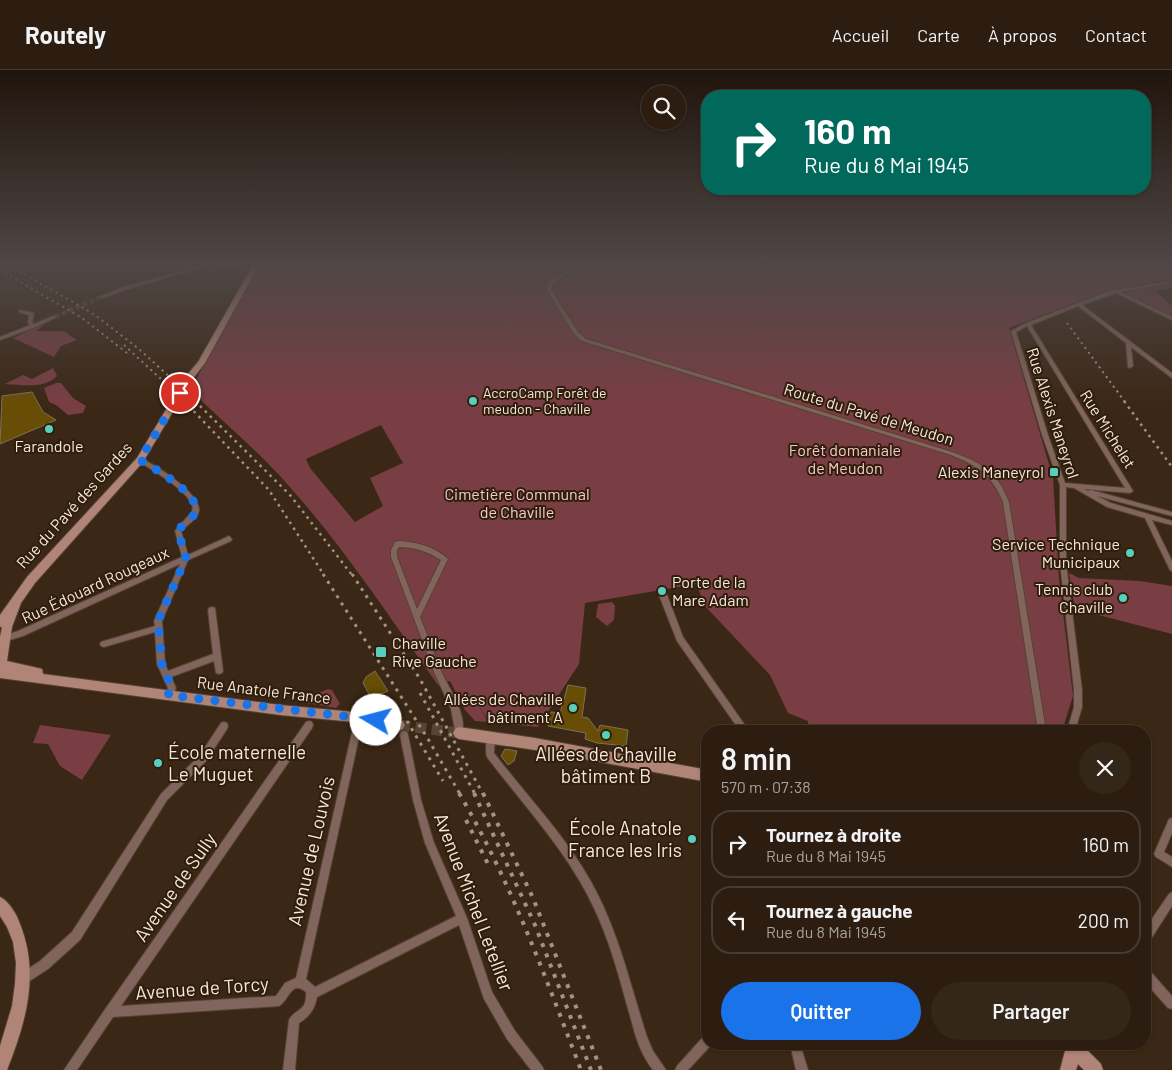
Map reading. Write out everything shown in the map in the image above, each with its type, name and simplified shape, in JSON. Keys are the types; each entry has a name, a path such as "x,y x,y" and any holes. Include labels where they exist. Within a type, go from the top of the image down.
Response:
{"main road":[{"name":"Rue du Pavé des Gardes","path":"0,623 31,580 140,460 185,383 200,363 226,312"},
{"name":"Rue du Pavé des Gardes","path":"0,668 2,639 17,598"},
{"name":"Rue Anatole France","path":"0,668 66,681 168,695 280,710 359,717 402,730"},
{"path":"459,733 701,775"},
{"path":"0,904 8,914 19,940 24,978 17,1022 0,1068"},
{"path":"1068,1070 1072,1050"},
{"path":"1077,1050 1095,1070"}],"street":[{"path":"23,312 32,314 30,323 34,326"},
{"name":"Route du Pavé de Meudon","path":"563,312 576,333 584,340 950,452 978,464 1002,489 1006,502 1041,725"},
{"path":"1028,324 1061,312"},
{"path":"1088,312 1172,376"},
{"path":"1157,312 1172,319"},
{"path":"0,340 55,317"},
{"name":"Rue Alexis Maneyrol","path":"1028,324 1015,329 1014,336 1063,485 1063,563 1078,690 1078,707 1072,725"},
{"name":"Rue Michelet","path":"1028,324 1130,491 1088,486 1076,488 1063,485"},
{"path":"1128,343 1126,344 1130,366"},
{"path":"140,460 184,488 195,504 195,513 178,531 186,558 160,617 158,628 162,664 172,688 168,695"},
{"path":"1076,488 1172,514"},
{"path":"1076,488 1110,504 1172,523"},
{"path":"1147,516 1172,568"},
{"name":"Rue Édouard Rougeaux","path":"2,639 30,630 228,539"},
{"path":"416,617 445,559 427,549 410,543 398,544 394,550 394,557 416,617 457,711 459,733"},
{"path":"663,594 680,639 741,725"},
{"path":"212,610 219,671"},
{"path":"104,644 158,628"},
{"path":"167,675 217,656"},
{"name":"Avenue de Sully","path":"70,1070 309,725"},
{"path":"24,978 44,965 76,936 164,797 203,758 224,726"},
{"name":"Avenue de Louvois","path":"300,982 357,728"},
{"name":"Avenue Michel Letellier","path":"402,730 417,800 430,843 462,918 488,995 511,1035 538,1070"},
{"path":"491,737 490,754 572,862 597,903 610,934 643,1044 653,1063 660,1070"},
{"path":"1172,822 1159,854 1172,862"},
{"path":"1151,929 1172,897"},
{"path":"312,994 462,918"},
{"path":"1151,981 1172,1004"},
{"path":"289,1070 294,1020 307,1010 312,994 308,985 300,982"},
{"name":"Avenue de Torcy","path":"110,1012 279,1001 287,987 300,982"},
{"path":"681,1070 701,1048"},
{"path":"797,1050 802,1070"}],"green space":[{"name":"Forêt domaniale de Meudon","path":"234,312 1052,312 1009,328 1053,478 1059,579 1073,696 1064,725 808,725 808,721 788,713 770,675 706,607 696,584 585,603 579,664 538,727 489,722 476,701 488,722 475,721 465,710 450,681 438,685 328,533 265,460 190,390","holes":["381,425 403,463 370,478 383,506 355,522 310,468 306,459"]},
{"path":"1161,312 1172,312 1172,317"},
{"path":"49,321 36,331 64,331 77,340 61,346 54,357 13,338"},
{"path":"53,368 57,376 40,385 5,384 23,375 32,379"},
{"path":"61,383 73,398 86,406 83,413 68,415 49,402 44,388"},
{"name":"Tennis club Chaville","path":"1069,573 1079,578 1140,581 1172,586 1172,634 1075,609"},
{"path":"612,602 615,606 614,620 607,626 596,617 598,604"},
{"path":"328,689 332,690 340,704 336,708 306,703 308,698"},
{"path":"40,725 111,735 82,780 60,766 48,744 33,743"}],"building":[{"path":"32,392 43,412 56,420 0,444 2,396"},
{"path":"375,671 388,691 374,697 369,694 363,683 366,677"},
{"name":"Allées de Chaville bâtiment A","path":"568,685 586,688 582,717 588,718 598,731 600,725 628,730 626,746 597,743 585,739 586,733 548,726 551,712 560,713"},
{"path":"505,749 517,751 514,761 508,765 501,756"}],"tunnel":[{"path":"55,317 67,312"},
{"path":"399,725 459,733"}],"railway":[{"path":"71,312 127,353"},
{"path":"89,312 139,349 197,402"},
{"path":"1067,323 1125,402"},
{"path":"124,345 186,402"},
{"path":"184,401 269,490 324,575"},
{"path":"195,401 290,495 352,575"},
{"path":"1124,401 1172,467"},
{"path":"323,574 428,739 460,794"},
{"path":"352,574 420,679 483,794"},
{"path":"420,693 475,794"},
{"path":"407,721 443,781"},
{"path":"459,793 511,894 581,1070"},
{"path":"474,793 535,925 591,1070"},
{"path":"483,793 533,898 601,1070"},
{"path":"466,820 488,864"}],"place":[{"name":"AccroCamp Forêt de meudon - Chaville","path":"473,401"},
{"name":"Farandole","path":"49,429"},
{"name":"Alexis Maneyrol","path":"1054,472"},
{"name":"Service Technique Municipaux","path":"1130,553"},
{"name":"Porte de la Mare Adam","path":"662,591"},
{"name":"Tennis club Chaville","path":"1123,598"},
{"name":"Chaville Rive Gauche","path":"381,652"},
{"name":"Allées de Chaville bâtiment A","path":"573,708"},
{"name":"Allées de Chaville bâtiment B","path":"606,735"},
{"name":"École maternelle Le Muguet","path":"158,763"},
{"name":"École Anatole France les Iris","path":"692,839"}],"route":[{"path":"180,393 140,460 184,488 192,498 196,508 195,513 178,531 179,539 187,555 158,621 162,664 172,688 168,695 280,710 376,720"}],"park label":[{"name":"Cimetière Communal de Chaville","path":"517,503"}]}
